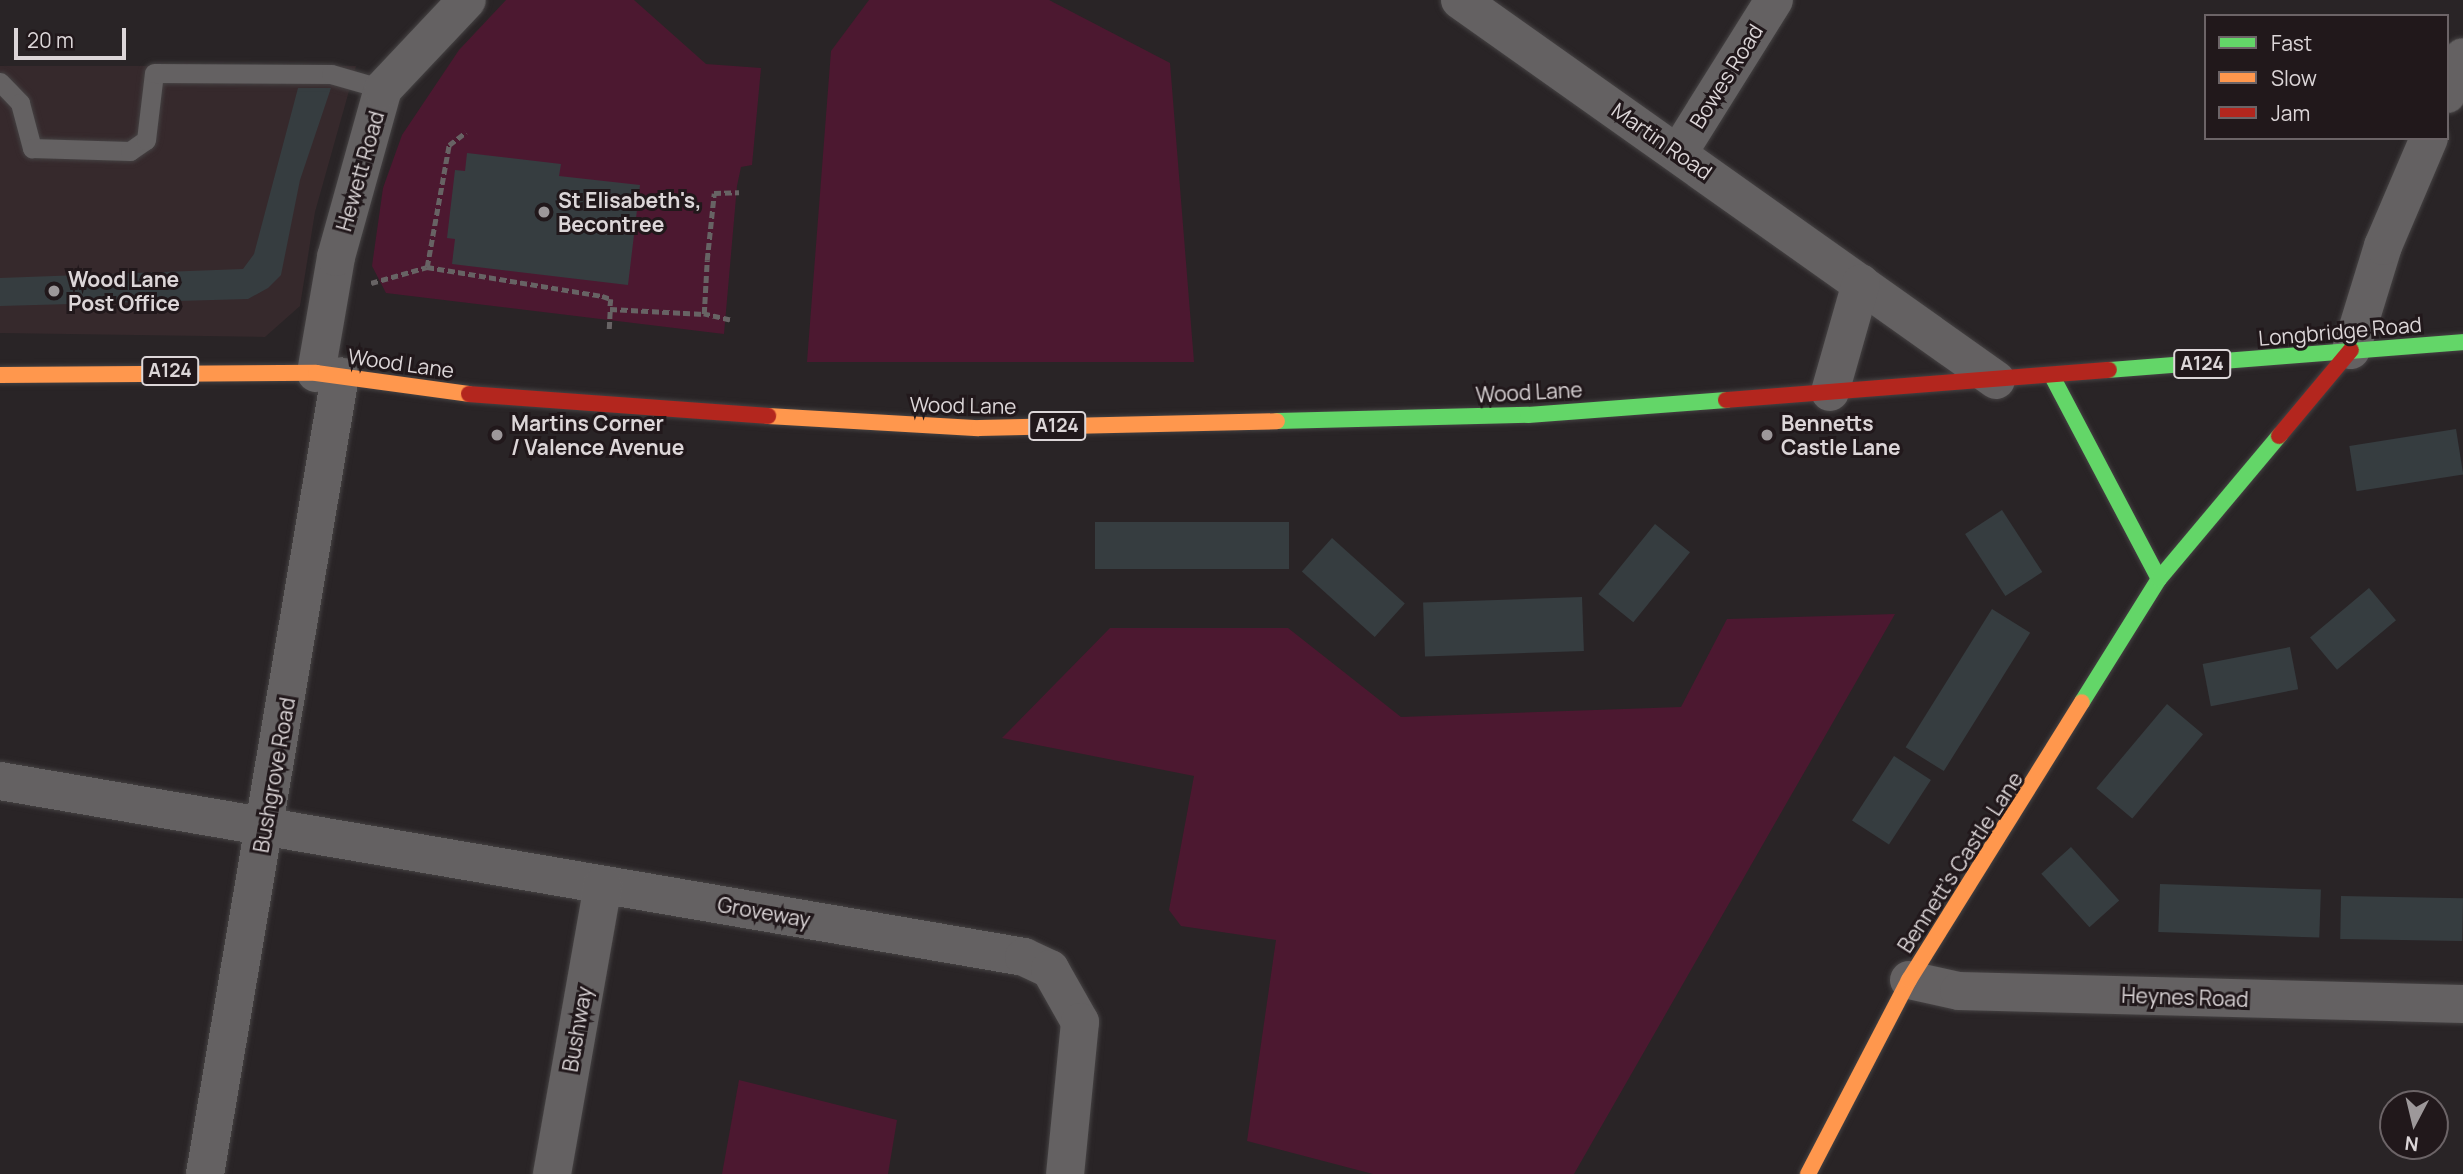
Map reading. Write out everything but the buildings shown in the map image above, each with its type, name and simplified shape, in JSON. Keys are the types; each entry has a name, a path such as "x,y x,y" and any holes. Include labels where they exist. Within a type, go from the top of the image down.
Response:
{"main road":[{"name":"Longbridge Road","path":"2053,378 2463,342"},
{"name":"Bennett's Castle Lane","path":"1808,1174 1909,980 2159,579 2351,350"},
{"name":"Wood Lane","path":"0,375 328,375 538,403 979,428 1528,415 2053,378"},
{"path":"2053,378 2159,579"}],"street":[{"name":"Hewett Road","path":"328,375 336,257 383,89 467,0"},
{"name":"Martin Road","path":"1460,0 1679,152 1997,380"},
{"name":"Bowes Road","path":"1679,152 1774,0"},
{"path":"2449,89 2463,57"},
{"path":"2351,350 2384,246 2428,140"},
{"path":"1830,392 1861,283"},
{"name":"Bushgrove Road","path":"205,1174 266,823 328,375"},
{"name":"Groveway","path":"0,781 266,823 603,885 1024,957 1050,970 1069,994 1080,1022 1065,1174"},
{"name":"Bushway","path":"552,1174 603,885"},
{"name":"Heynes Road","path":"1909,980 1959,990 2463,1004"}],"lane":[{"path":"0,82 20,103 32,148 130,150 146,140 154,73 331,74 383,89"}],"path":[{"path":"427,268 449,145 466,132"},
{"path":"704,314 714,193 739,192"},
{"path":"371,283 427,268 602,296 611,299 609,329"},
{"path":"610,309 704,314 730,320"}],"shaded area":[{"path":"506,0 634,0 706,64 761,68 752,165 741,167 737,186 724,334 386,293 372,266 383,188 402,135 459,50"},
{"path":"869,0 1049,0 1170,63 1194,362 807,362 831,51"},
{"path":"0,66 356,66 315,212 300,306 265,337 0,333"},
{"path":"1895,614 1574,1174 1373,1174 1247,1141 1276,940 1181,926 1169,910 1194,776 1002,738 1110,628 1288,628 1401,717 1681,707 1727,619"},
{"path":"739,1080 897,1120 888,1174 722,1174"}],"traffic: fast":[{"path":"2109,370 2463,342"},
{"path":"2053,378 2159,579"},
{"path":"1277,421 1528,415 1726,400"},
{"path":"2082,702 2159,579 2279,436"}],"traffic: slow":[{"path":"0,375 316,373 469,394"},
{"path":"768,416 979,428 1277,421"},
{"path":"1808,1174 1909,980 2082,702"}],"traffic: jam":[{"path":"2279,436 2351,350"},
{"path":"1726,400 2109,370"},
{"path":"469,394 768,416"}],"place":[{"name":"St Elisabeth's, Becontree","path":"544,212"},
{"name":"Wood Lane Post Office","path":"54,291"},
{"name":"Martins Corner / Valence Avenue","path":"497,435"},
{"name":"Bennetts Castle Lane","path":"1767,435"}]}
